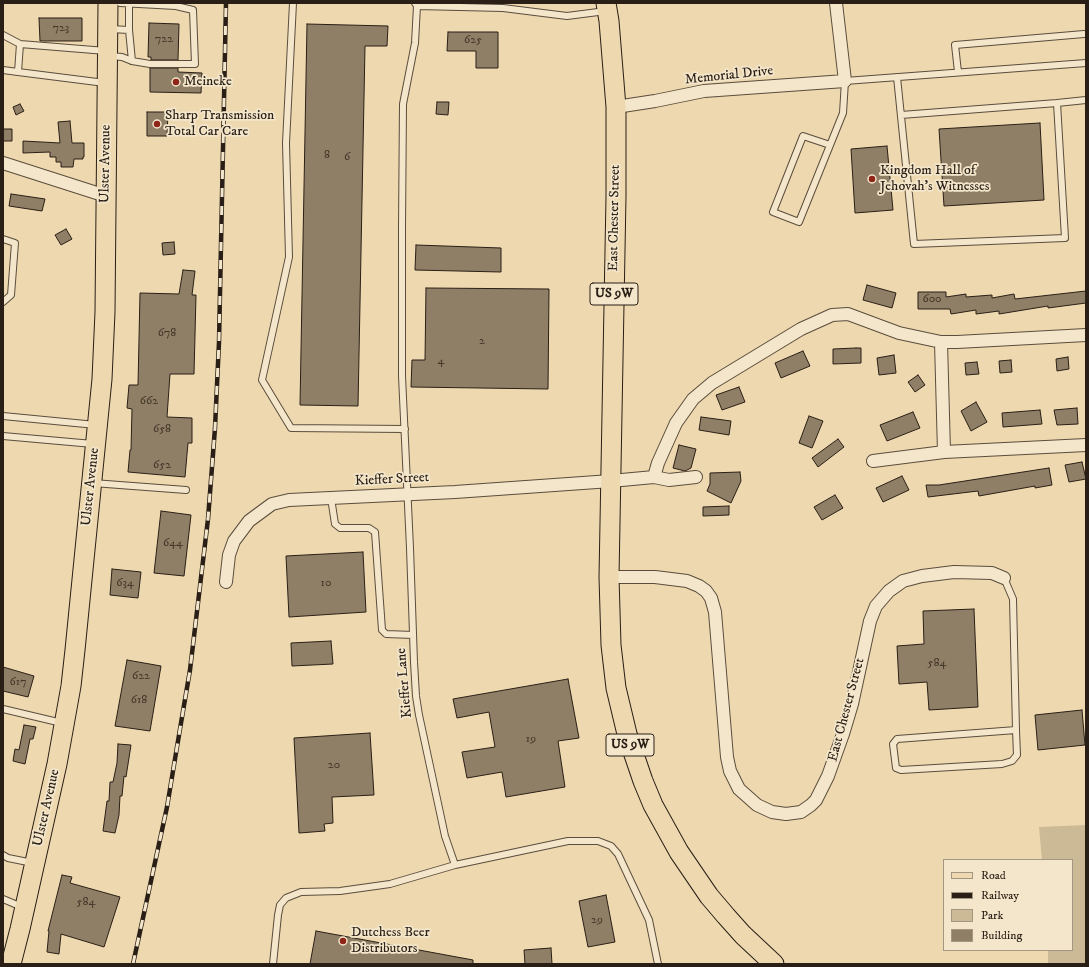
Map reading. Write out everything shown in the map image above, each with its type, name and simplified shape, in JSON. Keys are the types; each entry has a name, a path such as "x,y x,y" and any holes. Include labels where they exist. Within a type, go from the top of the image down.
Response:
{"main road":[{"name":"Ulster Avenue","path":"11,964 57,764 71,686 92,482 102,379 105,312 108,3"},
{"name":"East Chester Street","path":"607,7 616,107 616,204 610,481"},
{"name":"US 9W","path":"610,481 609,577 611,645 619,703 634,757 653,805 679,852 709,896 743,935 774,964"}],"street":[{"path":"836,3 845,81"},
{"name":"Memorial Drive","path":"616,107 704,91 845,81"},
{"path":"3,163 106,196"},
{"path":"654,477 658,463 676,423 693,399 712,383 801,329 832,315 848,314 899,333 941,342 1086,335"},
{"path":"941,342 944,452"},
{"path":"873,461 944,452 1086,445"},
{"name":"Kieffer Street","path":"226,582 229,554 234,541 249,521 272,504 289,500 408,495 654,477 669,480 696,477"},
{"name":"East Chester Street","path":"609,577 655,576 687,581 700,586 706,591 711,598 716,612 730,771 739,789 757,805 772,812 786,814 801,812 811,805 816,800 828,776 844,734 870,622 876,606 889,591 903,581 922,576 954,572 992,573 1004,578"}],"lane":[{"path":"3,35 20,44 108,53 132,61 150,64 195,64 193,10 177,4 120,3"},
{"path":"292,3 286,143 289,257 262,380 291,428 405,429"},
{"path":"129,4 129,30 132,61"},
{"path":"416,4 503,8 567,16 607,7"},
{"name":"Kieffer Lane","path":"416,4 414,43 403,104 402,376 413,635 416,696 419,715 445,836 455,864"},
{"path":"108,29 129,30"},
{"path":"958,72 955,45 1084,34"},
{"path":"18,72 20,44"},
{"path":"830,145 803,136 773,212 800,222 844,113 845,81 1086,63"},
{"path":"3,70 107,84"},
{"path":"897,77 914,244 1065,238 1057,103"},
{"path":"901,114 1086,100"},
{"path":"3,239 15,243 11,295 3,302"},
{"path":"3,416 16,417 96,435"},
{"path":"3,436 96,435"},
{"path":"92,482 186,490"},
{"path":"332,498 335,524 340,528 369,528 375,532 382,630 386,634 413,635"},
{"path":"1004,578 1013,599 1017,755 1012,760 1002,764 901,770 896,768 893,744 897,739 1016,730"},
{"path":"3,709 64,723"},
{"path":"273,964 278,915 280,905 286,898 301,892 340,891 390,884 455,864 568,841 598,841 611,846 618,854 649,920 658,964"},
{"path":"3,855 16,860 35,863"},
{"path":"3,899 25,908"}],"green space":[{"path":"1086,825 1086,964 1048,964 1048,951 1073,951 1073,859 1042,859 1039,827"}],"building":[{"path":"39,18 82,18 82,41 40,41"},
{"path":"149,23 179,24 178,60 151,60 151,57 148,57"},
{"path":"307,24 388,26 387,46 365,46 358,406 300,405"},
{"path":"448,32 498,32 498,68 476,68 476,51 447,51"},
{"name":"Meineke","path":"150,68 178,68 178,72 202,73 201,93 150,92"},
{"path":"437,102 449,102 448,115 436,114"},
{"path":"20,104 24,111 16,115 13,107"},
{"name":"Sharp Transmission Total Car Care","path":"147,112 168,112 167,136 147,136"},
{"path":"70,121 72,143 84,143 84,157 83,159 74,159 73,167 61,167 61,162 56,162 56,157 50,157 50,152 23,153 23,141 60,143 58,122"},
{"path":"1040,123 1044,200 944,206 939,129"},
{"path":"3,129 12,129 12,141 3,141"},
{"name":"Kingdom Hall of Jehovah's Witnesses","path":"887,146 893,210 855,213 851,149"},
{"path":"11,194 45,199 42,211 9,206"},
{"path":"66,229 72,239 61,245 55,235"},
{"path":"174,242 175,254 163,255 162,243"},
{"path":"416,245 501,248 501,272 415,270"},
{"path":"183,270 195,271 192,295 196,295 194,374 170,374 167,417 192,418 192,443 188,443 185,477 128,472 131,450 132,409 127,408 129,385 138,385 140,293 179,294"},
{"path":"867,285 896,293 892,308 863,300"},
{"path":"426,288 549,289 548,389 411,387 412,360 425,360"},
{"path":"1086,291 1086,303 1048,308 1048,306 999,314 999,311 976,314 976,310 951,314 950,309 918,309 918,292 946,292 946,297 966,294 966,297 992,295 992,298 1014,294 1015,299"},
{"path":"861,348 861,363 833,364 833,349"},
{"path":"803,351 810,366 781,378 775,363"},
{"path":"894,355 896,373 879,375 877,358"},
{"path":"1068,357 1069,369 1057,371 1056,359"},
{"path":"1011,360 1012,372 1000,373 999,361"},
{"path":"977,362 979,374 966,375 965,363"},
{"path":"918,375 925,385 915,392 908,382"},
{"path":"739,387 745,402 722,410 716,395"},
{"path":"976,402 987,422 971,431 961,411"},
{"path":"1077,408 1078,424 1057,425 1054,410"},
{"path":"1040,410 1042,424 1003,427 1002,413"},
{"path":"913,412 920,428 887,441 880,425"},
{"path":"809,416 823,421 812,448 799,443"},
{"path":"701,417 731,421 729,435 699,430"},
{"path":"838,439 844,447 818,467 812,458"},
{"path":"679,445 696,449 691,468 685,471 673,468"},
{"path":"1082,462 1086,479 1069,482 1065,465"},
{"path":"1049,468 1052,485 1035,488 1035,486 979,496 978,491 928,497 926,485 939,485"},
{"path":"740,472 741,481 731,503 707,491 710,484 710,473"},
{"path":"902,476 909,490 883,502 876,488"},
{"path":"835,495 843,508 822,520 814,507"},
{"path":"729,506 729,515 703,516 703,507"},
{"path":"161,511 191,515 184,576 154,573"},
{"path":"363,552 366,612 289,617 286,556"},
{"path":"112,569 141,572 138,598 110,595"},
{"path":"974,609 978,707 929,710 927,682 899,684 897,646 924,644 923,611"},
{"path":"331,641 333,664 292,666 291,643"},
{"path":"127,660 161,666 150,731 115,726"},
{"path":"3,667 34,676 28,697 3,691"},
{"path":"568,679 579,738 558,741 565,787 506,797 502,772 467,778 462,752 495,747 489,712 457,718 453,699"},
{"path":"1082,710 1085,745 1038,750 1035,715"},
{"path":"24,725 36,727 33,739 30,739 25,764 13,761 15,749 19,750"},
{"path":"370,733 374,795 332,797 333,823 324,824 325,831 299,833 294,738"},
{"path":"118,744 131,745 126,777 124,776 122,796 120,796 119,815 115,833 103,831 107,801 109,801 110,782 113,782 117,763"},
{"path":"62,875 72,877 70,883 120,897 104,947 61,934 59,954 47,952 48,931"},
{"path":"606,895 615,942 588,947 579,901"},
{"name":"Dutchess Beer Distributors","path":"316,931 473,960 473,964 310,964"},
{"path":"551,948 552,964 525,964 524,950"}],"railway":[{"path":"133,964 167,807 190,670 208,519 215,428 219,342 226,3"}],"place":[{"name":"Meineke","path":"176,82"},
{"name":"Sharp Transmission Total Car Care","path":"157,124"},
{"name":"Kingdom Hall of Jehovah's Witnesses","path":"872,179"},
{"name":"Dutchess Beer Distributors","path":"343,941"}]}
